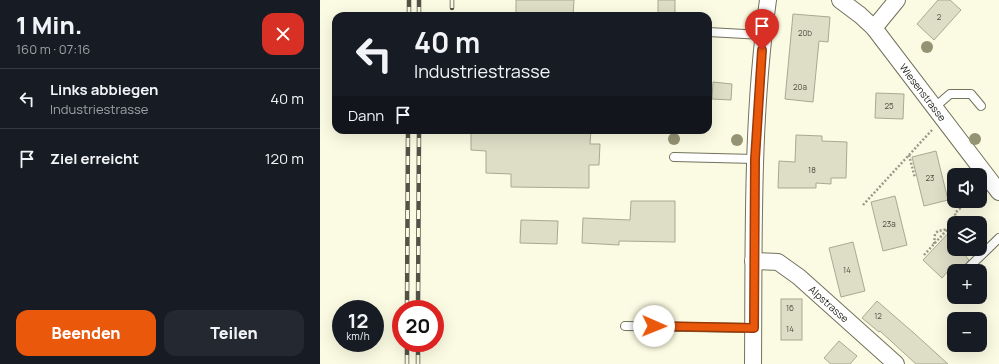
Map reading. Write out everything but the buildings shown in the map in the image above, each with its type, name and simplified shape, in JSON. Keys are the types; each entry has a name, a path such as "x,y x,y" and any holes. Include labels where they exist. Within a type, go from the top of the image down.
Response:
{"street":[{"path":"753,364 755,159 763,35 768,0"},
{"name":"Wiesenstrasse","path":"840,0 874,28 999,192"},
{"path":"874,28 897,0"},
{"name":"Alpstrasse","path":"753,261 778,262 799,277 896,364"}],"lane":[{"path":"712,32 763,35"},
{"path":"935,107 950,94 970,94 981,106"},
{"path":"674,157 755,159"},
{"path":"972,264 999,238"},
{"path":"625,326 754,328"}],"path":[{"path":"864,205 933,129"},
{"path":"909,154 915,178"},
{"path":"955,216 955,213 960,208"},
{"path":"934,244 935,234 938,231 947,229"},
{"path":"924,255 947,230"}],"railway":[{"path":"409,0 409,12"},
{"path":"419,0 419,12"},
{"path":"452,0 452,8"},
{"path":"407,300 408,134"},
{"path":"418,300 419,134"},
{"path":"407,352 407,364"},
{"path":"418,352 418,364"}],"route":[{"path":"654,326 754,328 753,261 755,159 762,50"}]}
